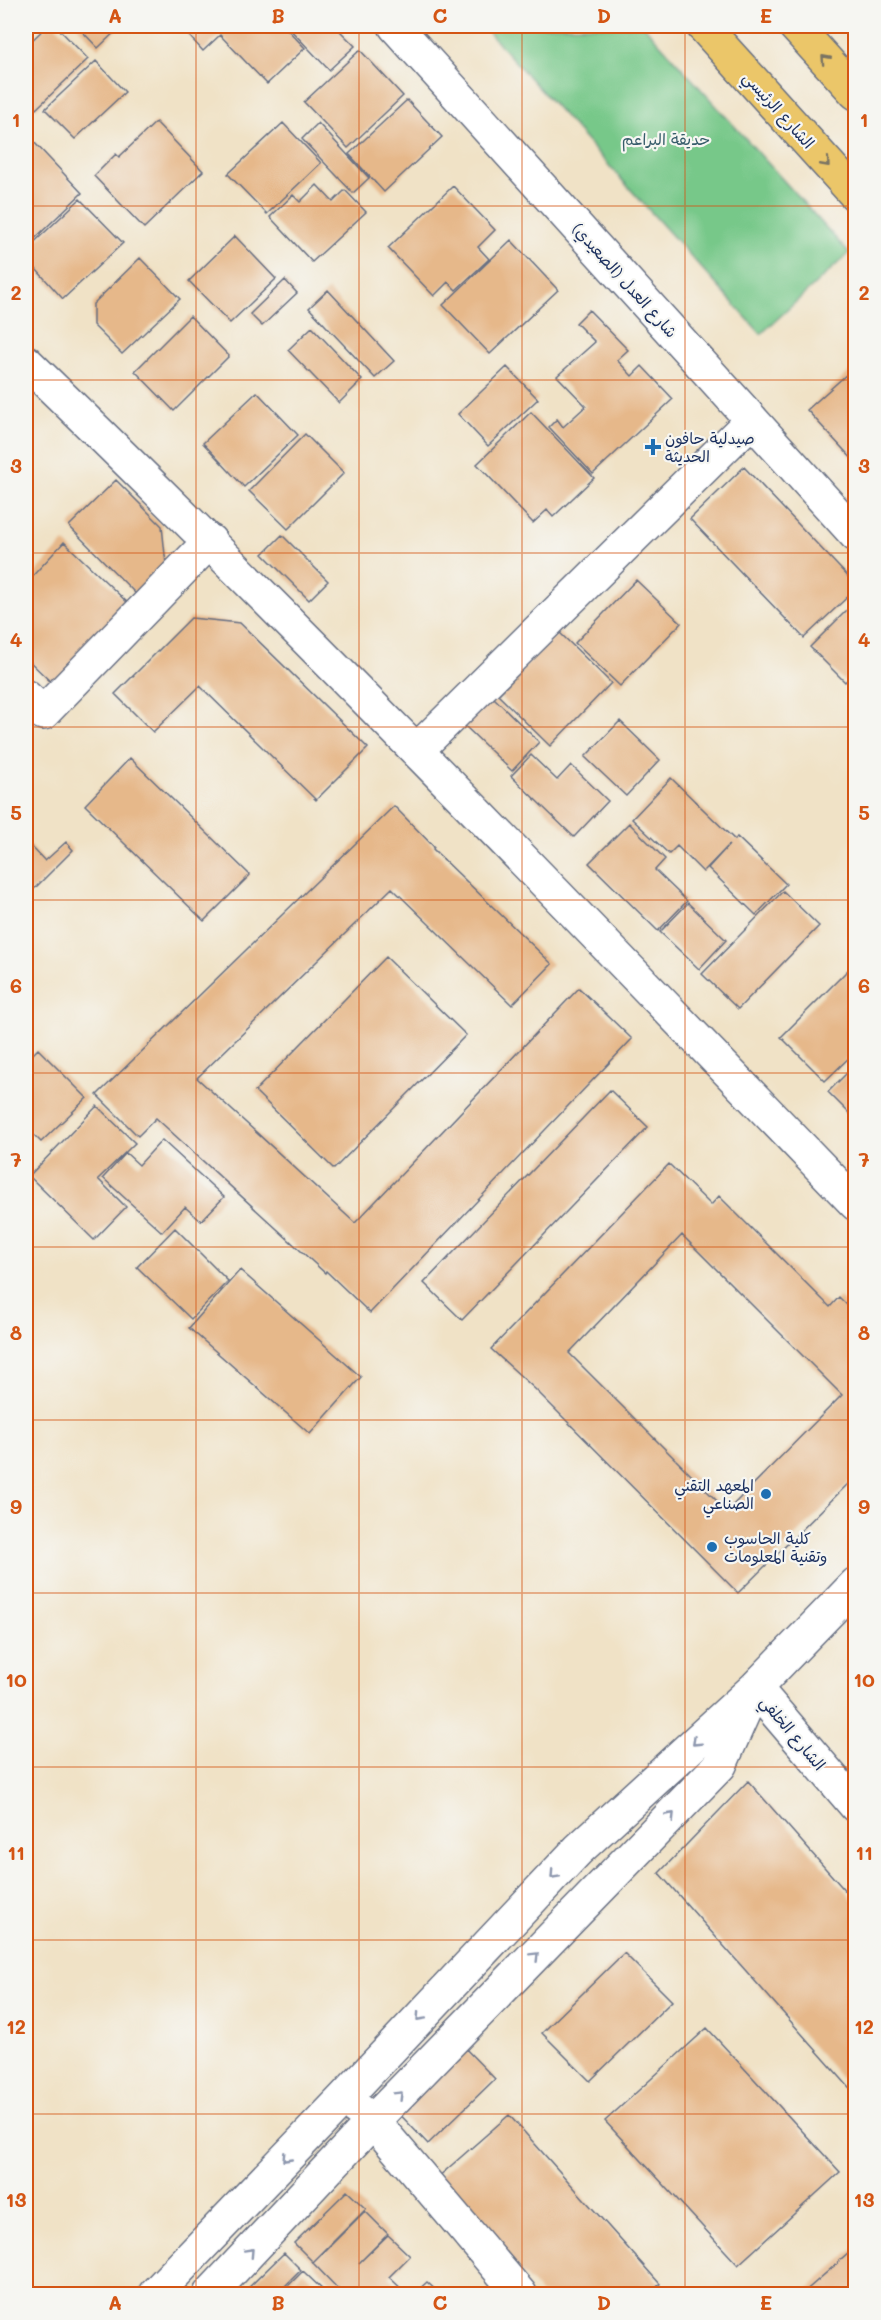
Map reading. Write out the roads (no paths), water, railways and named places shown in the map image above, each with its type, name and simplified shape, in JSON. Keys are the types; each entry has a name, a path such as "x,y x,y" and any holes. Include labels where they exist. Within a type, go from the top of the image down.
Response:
{"main road":[{"name":"الشارع الرئيسي","path":"703,26 855,195"},
{"path":"795,26 855,93"}],"street":[{"name":"شارع العدل (الصعيدي)","path":"395,26 855,535"},
{"path":"26,362 210,541 417,750 855,1204"},
{"path":"417,750 752,420"},
{"path":"26,697 43,713 210,541"},
{"path":"155,2295 578,1850 754,1688 855,1584"},
{"path":"213,2293 373,2121 720,1765 754,1688"},
{"name":"الشارع الخلفي","path":"754,1688 855,1806"},
{"path":"578,1850 612,1878"},
{"path":"344,2098 373,2121 520,2295"}],"place":[{"name":"صيدلية حافون الحديثة","path":"653,447"},
{"name":"المعهد التقني الصناعي","path":"766,1494"},
{"name":"كلية الحاسوب وتقنية المعلومات","path":"712,1547"}],"park label":[{"name":"حديقة البراعم","path":"666,139"}]}
